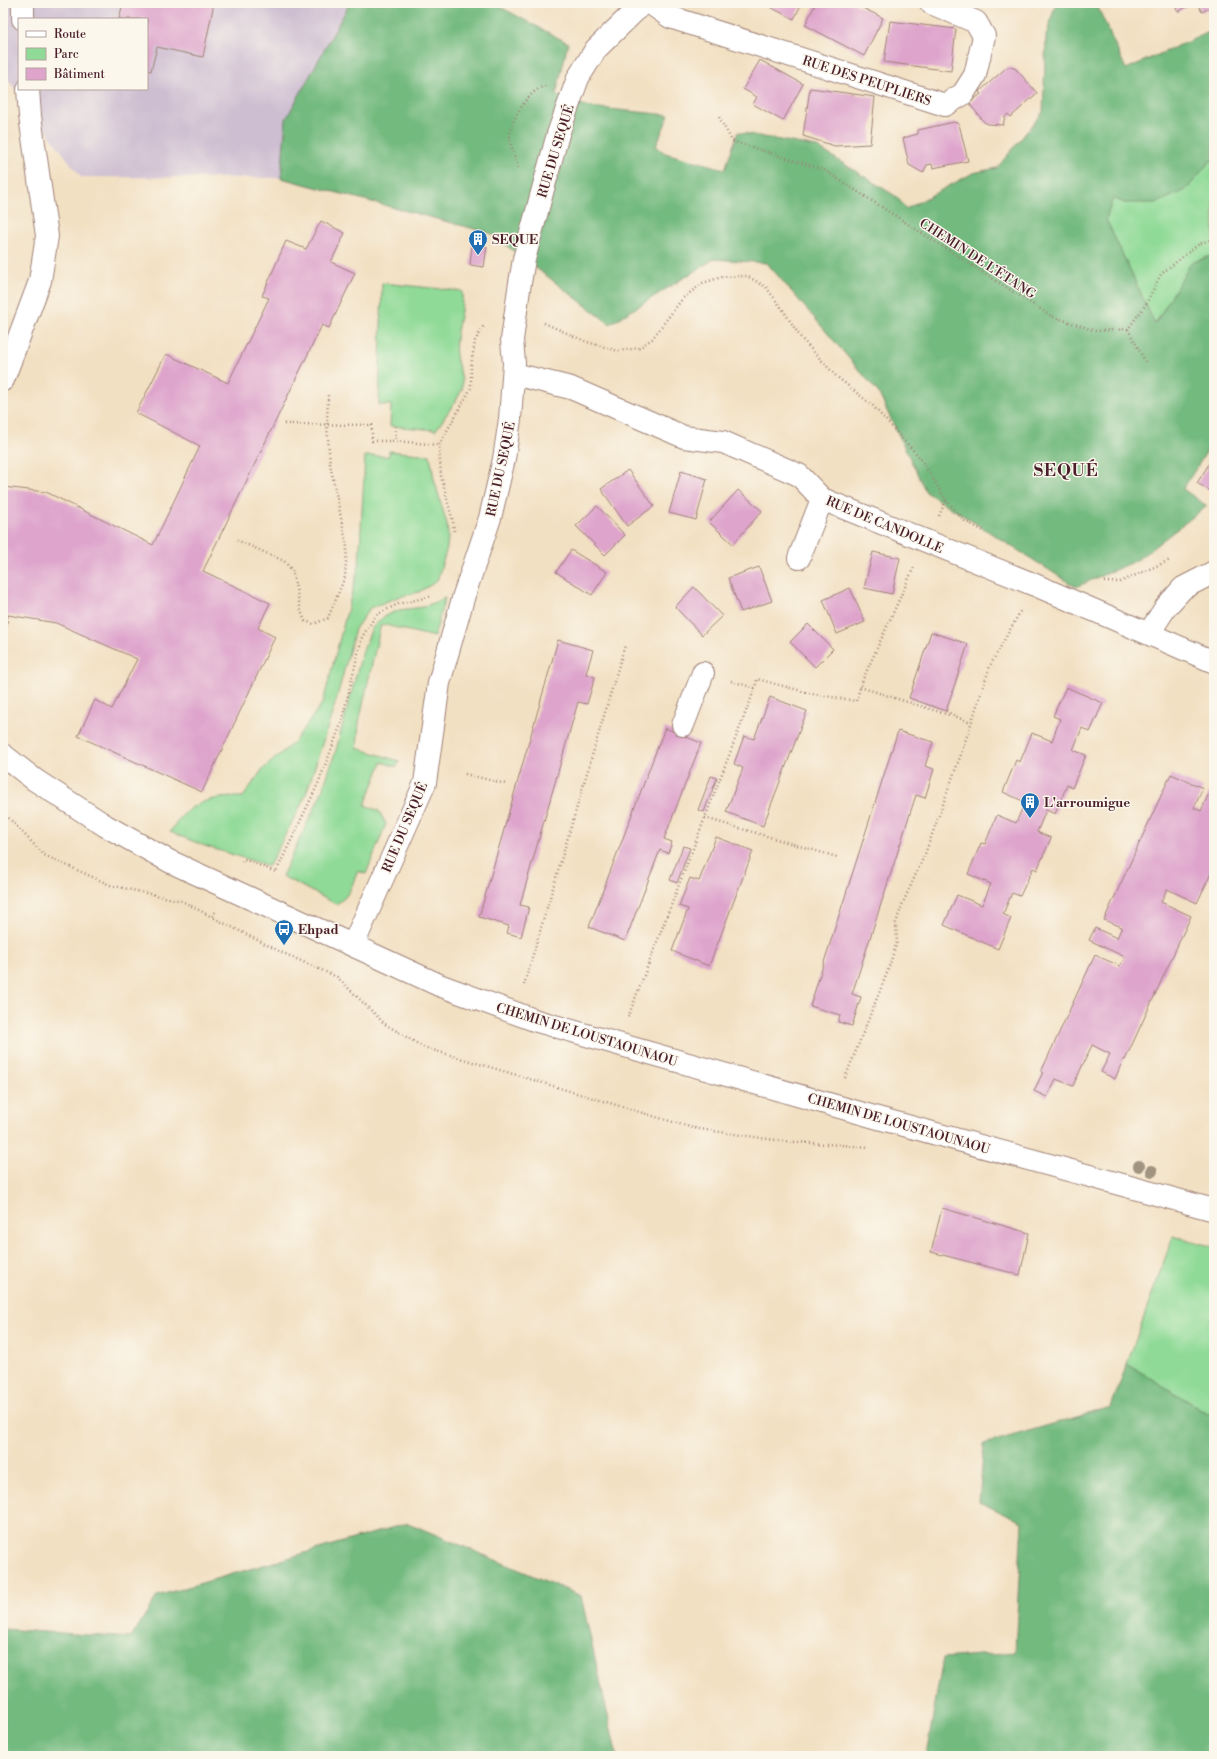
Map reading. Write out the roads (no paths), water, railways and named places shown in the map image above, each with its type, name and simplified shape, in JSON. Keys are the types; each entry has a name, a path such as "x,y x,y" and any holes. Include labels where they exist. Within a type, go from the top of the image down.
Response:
{"street":[{"path":"23,3 23,18"},
{"name":"RUE DU SEQUÉ","path":"353,945 424,783 439,683 464,595 490,518 504,459 510,419 514,374 512,340 524,259 558,134 578,78 596,49 643,3"},
{"name":"RUE DES PEUPLIERS","path":"650,3 670,17 945,105 963,94 975,75 984,36 976,22 931,3"},
{"path":"3,380 40,282 47,236 30,116 28,90"},
{"name":"RUE DE CANDOLLE","path":"514,374 571,388 684,437 723,442 799,475 822,498 1035,585 1214,662"},
{"path":"799,558 822,498"},
{"path":"1149,633 1166,607 1183,588 1214,572"},
{"path":"683,725 703,673"},
{"name":"CHEMIN DE LOUSTAOUNAOU","path":"3,755 36,780 106,826 169,861 439,985 537,1021 886,1120 1214,1210"}],"place":[{"name":"SEQUE","path":"478,256"},
{"name":"L'arroumigue","path":"1030,819"},
{"name":"Ehpad","path":"284,946"}],"district":[{"name":"SEQUÉ","path":"1066,470"}]}
